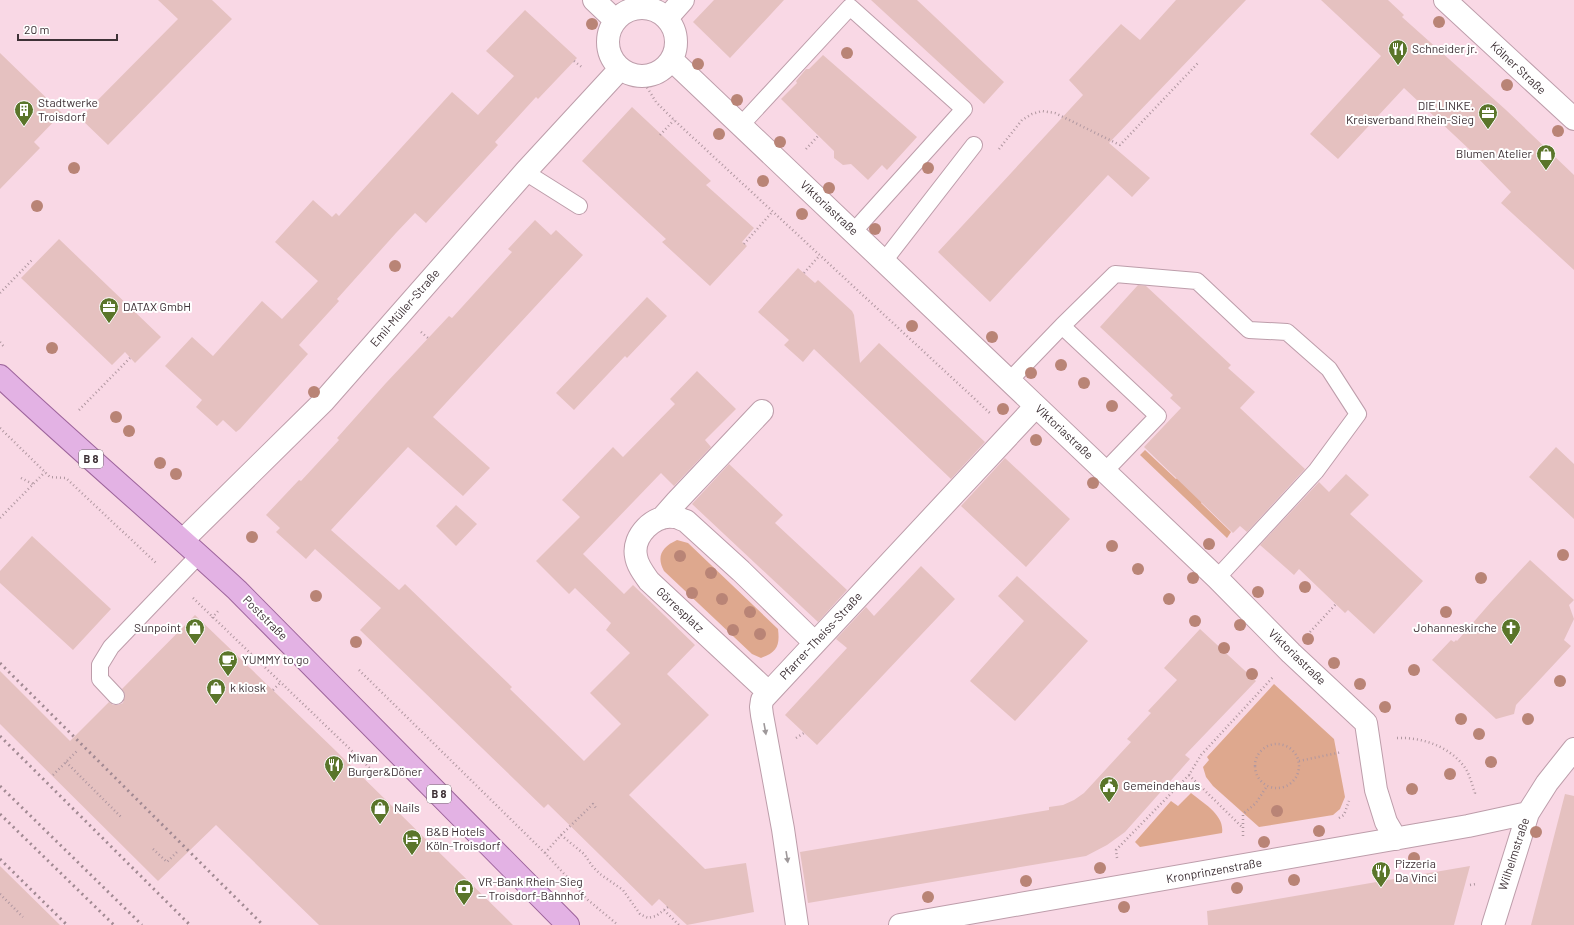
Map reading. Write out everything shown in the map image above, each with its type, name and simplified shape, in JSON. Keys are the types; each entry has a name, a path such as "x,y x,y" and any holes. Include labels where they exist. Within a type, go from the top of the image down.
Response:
{"main road":[{"name":"Poststraße","path":"0,376 59,431 237,590 568,925"}],"street":[{"path":"594,0 615,20"},
{"path":"667,18 683,0"},
{"name":"Kölner Straße","path":"1445,0 1574,119"},
{"path":"640,8 659,12 667,18 676,33 677,42 672,60 665,69 643,77 631,75 620,69 610,55 607,46 610,28 615,20 622,14 640,8"},
{"name":"Viktoriastraße","path":"672,60 1010,380 1217,578 1294,656 1366,723 1376,790 1386,822 1396,839"},
{"name":"Emil-Müller-Straße","path":"182,540 323,402 525,172 620,69"},
{"name":"Pfarrer-Theiss-Straße","path":"797,925 761,707 762,700 1036,406"},
{"name":"Görresplatz","path":"762,411 677,500 662,518 650,524 640,535 637,544 636,556 641,569 649,581 768,692"},
{"path":"662,518 674,517 686,521 741,570 815,643"},
{"name":"Wilhelmstraße","path":"1493,925 1528,813 1547,783 1574,749"},
{"name":"Kronprinzenstraße","path":"900,925 1396,839 1528,813"}],"lane":[{"path":"741,125 850,7 964,109 854,231"},
{"path":"884,261 974,145"},
{"path":"525,172 578,206"},
{"path":"1010,380 1115,274 1197,281 1249,330 1287,332 1329,370 1358,414 1316,470 1217,578"},
{"path":"1062,326 1158,416 1105,471"},
{"path":"116,696 100,679 100,665 111,647 199,555"}],"path":[{"path":"997,152 1022,120 1032,114 1042,111 1055,113 1120,145 1198,63"},
{"path":"643,77 646,87 656,102 674,120 1012,433"},
{"path":"660,135 674,120"},
{"path":"744,244 773,212"},
{"path":"804,273 820,255"},
{"path":"0,293 32,260"},
{"path":"76,413 130,358"},
{"path":"0,428 50,477 66,478 383,781"},
{"path":"0,518 45,472"},
{"path":"21,478 33,484"},
{"path":"1326,614 1336,604"},
{"path":"1120,888 1116,850 1189,775 1200,755 1294,656"},
{"path":"358,669 545,853 588,900 618,925"},
{"path":"273,690 281,682"},
{"path":"1370,747 1392,738 1411,737 1442,747 1458,759 1467,771 1475,793 1468,826"},
{"path":"1277,743 1287,745 1295,752 1299,761 1300,771 1295,780 1287,786 1277,789 1267,786 1259,780 1255,771 1255,761 1259,752 1267,745 1277,743"},
{"path":"1299,761 1344,752 1342,745"},
{"path":"53,775 77,751"},
{"path":"66,762 122,818"},
{"path":"1189,775 1242,827"},
{"path":"1245,865 1242,827 1243,814 1256,803 1267,786"},
{"path":"1335,822 1344,815 1349,798"},
{"path":"545,853 593,804 596,808"},
{"path":"561,835 584,854 600,874 623,890 640,914 648,918 656,916 668,907"},
{"path":"153,849 167,862 178,851"},
{"path":"1117,857 1125,856"},
{"path":"0,894 23,917"},
{"path":"664,910 678,925"}],"shaded area":[{"path":"1145,450 1176,479 1181,474 1206,497 1201,503 1231,532 1227,538 1140,455"},
{"path":"677,540 688,543 778,629 778,644 774,651 761,658 752,654 664,571 661,561 662,552"},
{"path":"1274,684 1334,739 1345,797 1340,809 1333,815 1259,827 1213,786 1206,777 1203,767 1209,760 1207,757"},
{"path":"1191,793 1217,815 1222,827 1222,833 1140,847 1135,842 1171,801 1178,806"}],"building":[{"path":"158,0 212,0 232,19 108,145 80,118 178,19"},
{"path":"714,0 784,0 730,58 693,22"},
{"path":"871,0 917,0 1004,82 984,104"},
{"path":"1176,0 1246,0 1109,143 1150,178 1132,197 1108,175 990,302 938,252 1083,95 1069,80 1121,24 1140,40"},
{"path":"1321,0 1388,0 1404,15 1402,17 1506,110 1574,175 1574,270 1501,203 1511,192 1470,150 1404,88 1338,159 1310,134 1381,56"},
{"path":"525,10 577,58 538,99 536,97 495,142 498,145 426,223 415,213 396,233 337,299 339,301 299,345 308,354 240,429 236,432 223,420 217,426 196,407 202,400 165,366 192,337 213,356 262,301 282,319 318,281 275,242 313,200 332,217 336,213 339,216 452,92 478,115 514,76 486,51"},
{"name":"Stadtwerke Troisdorf","path":"0,53 62,113 34,142 40,148 0,189"},
{"path":"823,55 917,137 887,170 882,165 868,180 851,164 843,165 834,158 834,151 781,99 797,83 796,81 806,69 809,69"},
{"path":"632,107 711,181 706,185 754,228 742,242 747,246 710,286 662,242 666,239 582,161"},
{"path":"535,220 551,235 556,230 583,255 433,417 490,468 463,496 408,447 331,530 399,590 405,584 512,687 510,689 584,761 621,724 590,693 630,653 606,630 611,623 575,588 569,594 536,561 580,517 562,500 613,447 623,457 675,404 670,399 697,371 736,409 705,440 711,447 674,486 661,473 583,554 624,594 633,585 695,645 667,674 709,715 629,795 705,869 746,863 754,912 687,925 659,899 652,906 548,804 544,808 360,630 381,608 315,549 306,559 276,532 280,528 266,515 299,480 301,481 339,440 337,438 449,316 452,318 512,252 508,249"},
{"path":"59,239 161,337 135,363 125,352 112,365 21,278"},
{"path":"798,268 815,283 818,280 852,311 854,315 860,363 879,343 985,442 951,479 814,349 803,362 784,345 789,340 758,312"},
{"path":"1138,285 1146,286 1231,365 1228,368 1255,392 1240,408 1305,469 1247,532 1240,526 1233,533 1144,447 1181,408 1170,398 1173,395 1100,327"},
{"path":"647,297 667,316 627,358 625,356 574,410 556,393"},
{"path":"1556,447 1574,464 1574,519 1529,477"},
{"path":"1005,458 1070,519 1026,567 961,506"},
{"path":"729,464 783,515 775,523 847,590 818,622 692,504"},
{"path":"1346,474 1369,495 1350,514 1423,581 1374,634 1348,610 1345,613 1299,569 1294,575 1260,545 1319,482 1329,492"},
{"path":"456,505 477,524 456,546 436,526"},
{"path":"32,536 111,609 73,650 0,583 0,571"},
{"name":"Johanneskirche","path":"1530,560 1574,600 1569,605 1574,619 1564,640 1571,646 1516,705 1514,714 1496,719 1432,660 1451,640 1454,642 1456,640 1457,641"},
{"path":"921,566 955,599 817,745 785,715 847,648 836,639 866,607 874,616"},
{"path":"1017,576 1088,641 1015,721 970,681 1024,621 998,596"},
{"path":"195,615 513,925 319,925 216,825 158,881 0,724 0,671 70,741 109,702 113,705 123,703 125,694 122,689"},
{"path":"1200,629 1256,681 1185,755 1190,759 1125,832 1107,845 1086,856 808,903 800,852 1049,810 1049,807 1063,805 1074,800 1084,793 1131,742 1127,739 1151,713 1148,711 1177,680 1164,668"},
{"path":"1565,794 1574,796 1574,925 1531,925"},
{"path":"0,866 60,925 0,925"},
{"path":"1470,866 1454,925 1208,925 1207,911"}],"railway":[{"path":"0,663 263,925"},
{"path":"0,736 190,925"},
{"path":"0,786 142,925"},
{"path":"0,814 114,925"},
{"path":"0,859 67,925"}],"place":[{"name":"Schneider jr.","path":"1398,66"},
{"name":"Stadtwerke Troisdorf","path":"24,127"},
{"name":"DIE LINKE. Kreisverband Rhein-Sieg","path":"1488,130"},
{"name":"Blumen Atelier","path":"1546,171"},
{"name":"DATAX GmbH","path":"109,324"},
{"name":"Sunpoint","path":"195,645"},
{"name":"Johanneskirche","path":"1511,645"},
{"name":"YUMMY to go","path":"228,677"},
{"name":"k kiosk","path":"216,705"},
{"name":"Mivan Burger&Döner","path":"334,782"},
{"name":"Gemeindehaus","path":"1109,803"},
{"name":"Nails","path":"380,825"},
{"name":"B&B Hotels Köln-Troisdorf","path":"412,856"},
{"name":"Pizzeria Da Vinci","path":"1381,888"},
{"name":"VR-Bank Rhein-Sieg — Troisdorf-Bahnhof","path":"464,906"}]}
